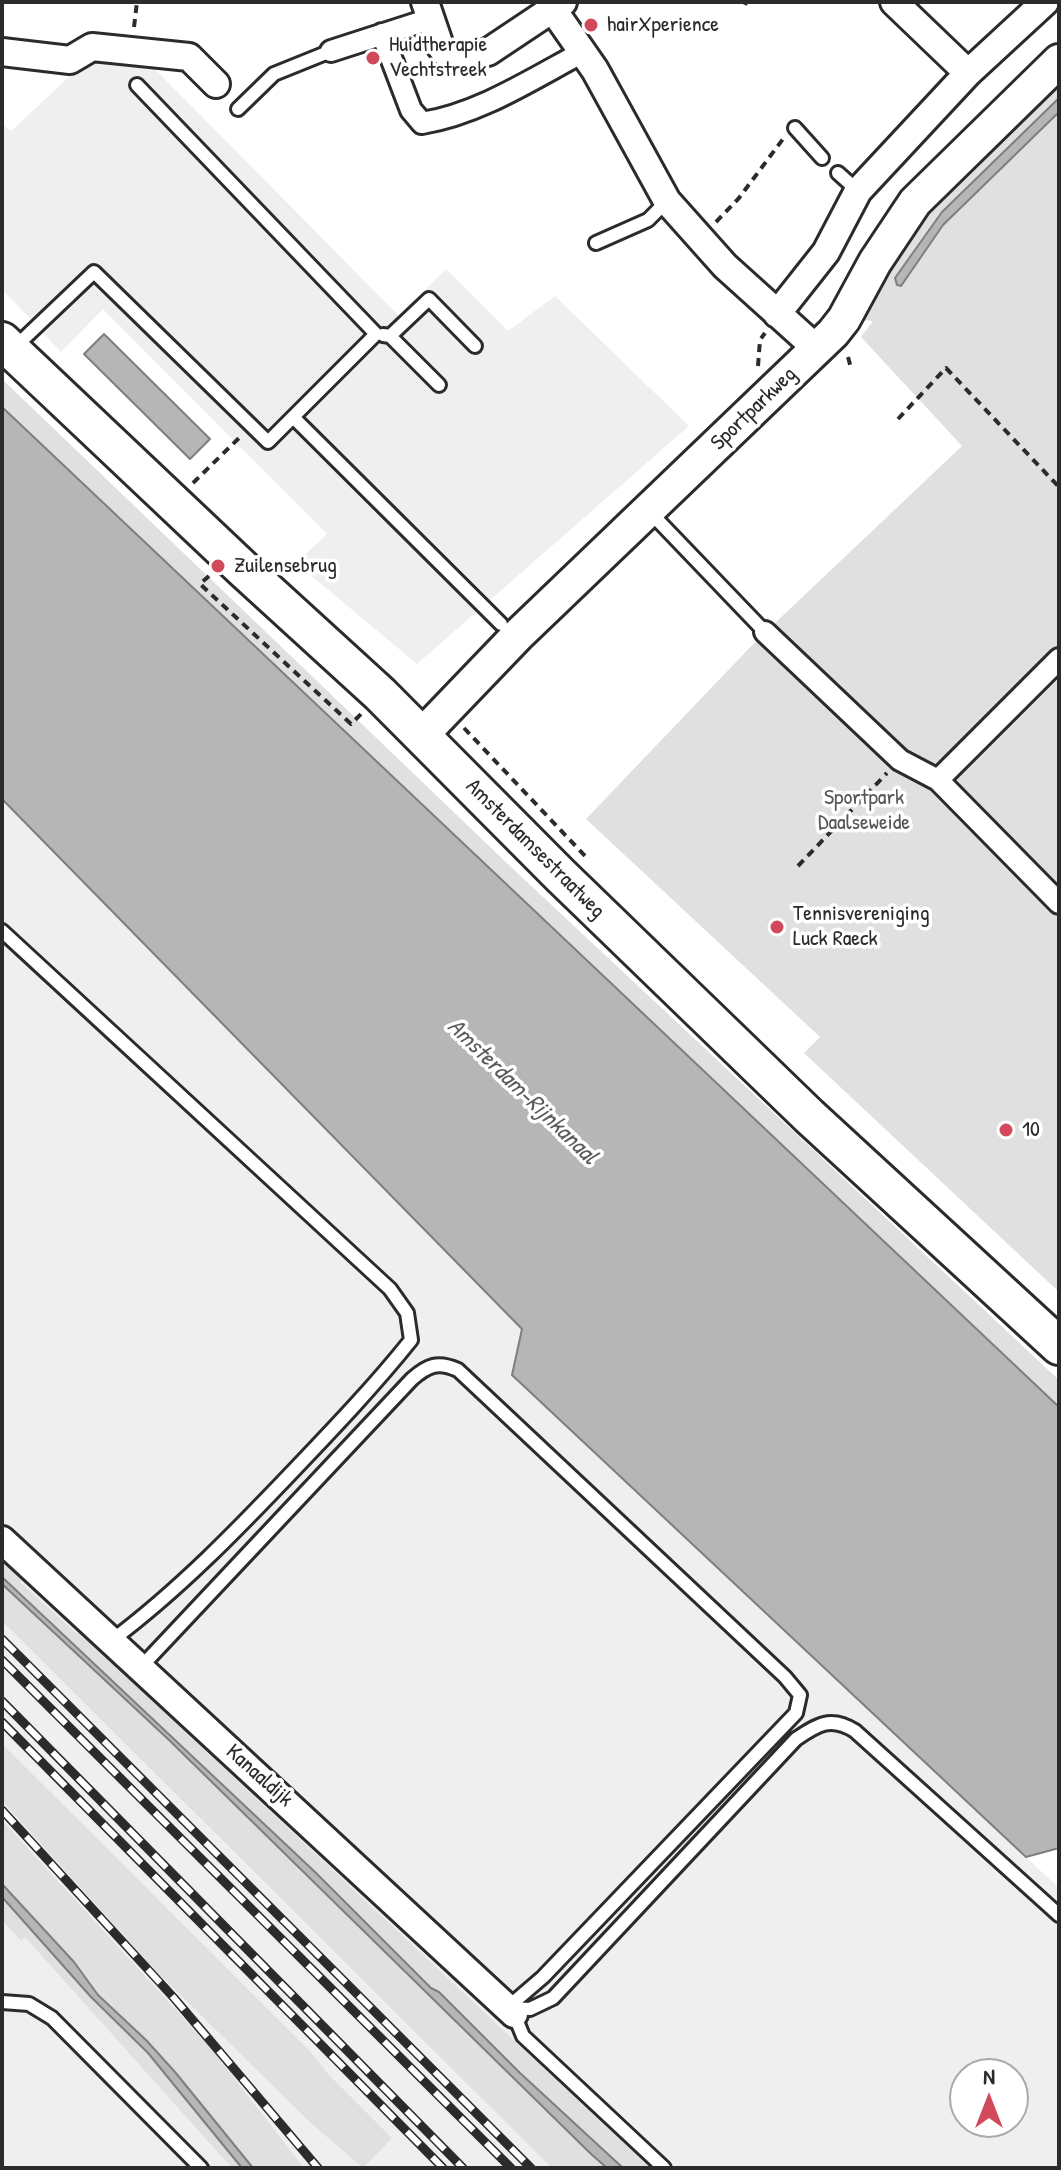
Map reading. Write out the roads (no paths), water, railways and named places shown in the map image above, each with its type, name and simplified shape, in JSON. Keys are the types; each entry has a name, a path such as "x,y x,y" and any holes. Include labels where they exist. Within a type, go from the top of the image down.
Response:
{"main road":[{"name":"Amsterdamsestraatweg","path":"7,346 182,501 228,569 380,694 560,875 797,1105 1059,1346"}],"street":[{"path":"894,2 968,73"},
{"path":"777,314 826,252 858,191 968,73 1045,2"},
{"path":"331,51 382,34 428,11 440,46 450,58 488,52 558,6 667,201 725,266 817,349"},
{"path":"382,34 411,110 422,123 442,120 494,99 583,52"},
{"path":"2,52 70,60 92,47 189,57 216,84"},
{"name":"Sportparkweg","path":"422,735 518,635 817,349 844,319 875,262 915,202 1059,61"},
{"path":"765,632 900,760 938,780 1059,903"},
{"path":"938,780 1059,659"},
{"name":"Kanaaldijk","path":"2,1540 511,2011"}],"lane":[{"path":"238,109 274,74 331,51"},
{"path":"137,85 376,334 390,336 439,385"},
{"path":"790,132 822,158"},
{"path":"838,173 858,191"},
{"path":"596,243 648,220 667,201"},
{"path":"7,346 94,272 268,442 376,334"},
{"path":"390,336 429,299 475,346"},
{"path":"55,390 94,407"},
{"path":"293,417 501,624"},
{"path":"148,458 182,501"},
{"path":"648,510 765,632"},
{"path":"2,931 390,1289 407,1313 411,1340 343,1418 223,1545 147,1614 111,1641"},
{"path":"140,1668 412,1379 428,1365 445,1364 458,1370 785,1677 800,1695 796,1713 511,2011"},
{"path":"511,2011 530,2009 553,1998 796,1739 817,1724 842,1723 855,1731 1059,1915"},
{"path":"2,2002 29,2004 52,2018 201,2168"},
{"path":"511,2011 523,2036 664,2168"}],"water":[{"path":"1059,98 1059,112 943,225 901,286 897,285 895,278 942,212"},
{"path":"104,334 210,439 190,459 84,354"},
{"name":"Amsterdam-Rijnkanaal","path":"2,407 1059,1407 1059,1848 1026,1857 512,1375 522,1329 2,799"},
{"path":"2,1577 623,2168 607,2168 591,2154 169,1740 2,1584"},
{"path":"2,1884 74,1962 98,1995 175,2072 253,2168 242,2168 148,2053 91,1997 2,1897"}],"railway":[{"path":"2,1639 531,2168"},
{"path":"2,1660 511,2168"},
{"path":"2,1701 463,2168"},
{"path":"2,1722 443,2168"},
{"path":"2,1810 174,1998 318,2168"}],"place":[{"name":"hairXperience","path":"591,25"},
{"name":"Huidtherapie Vechtstreek","path":"373,58"},
{"name":"Zuilensebrug","path":"218,566"},
{"name":"Tennisvereniging Luck Raeck","path":"777,927"},
{"name":"10","path":"1006,1130"}],"park label":[{"name":"Sportpark Daalseweide","path":"864,810"}]}
